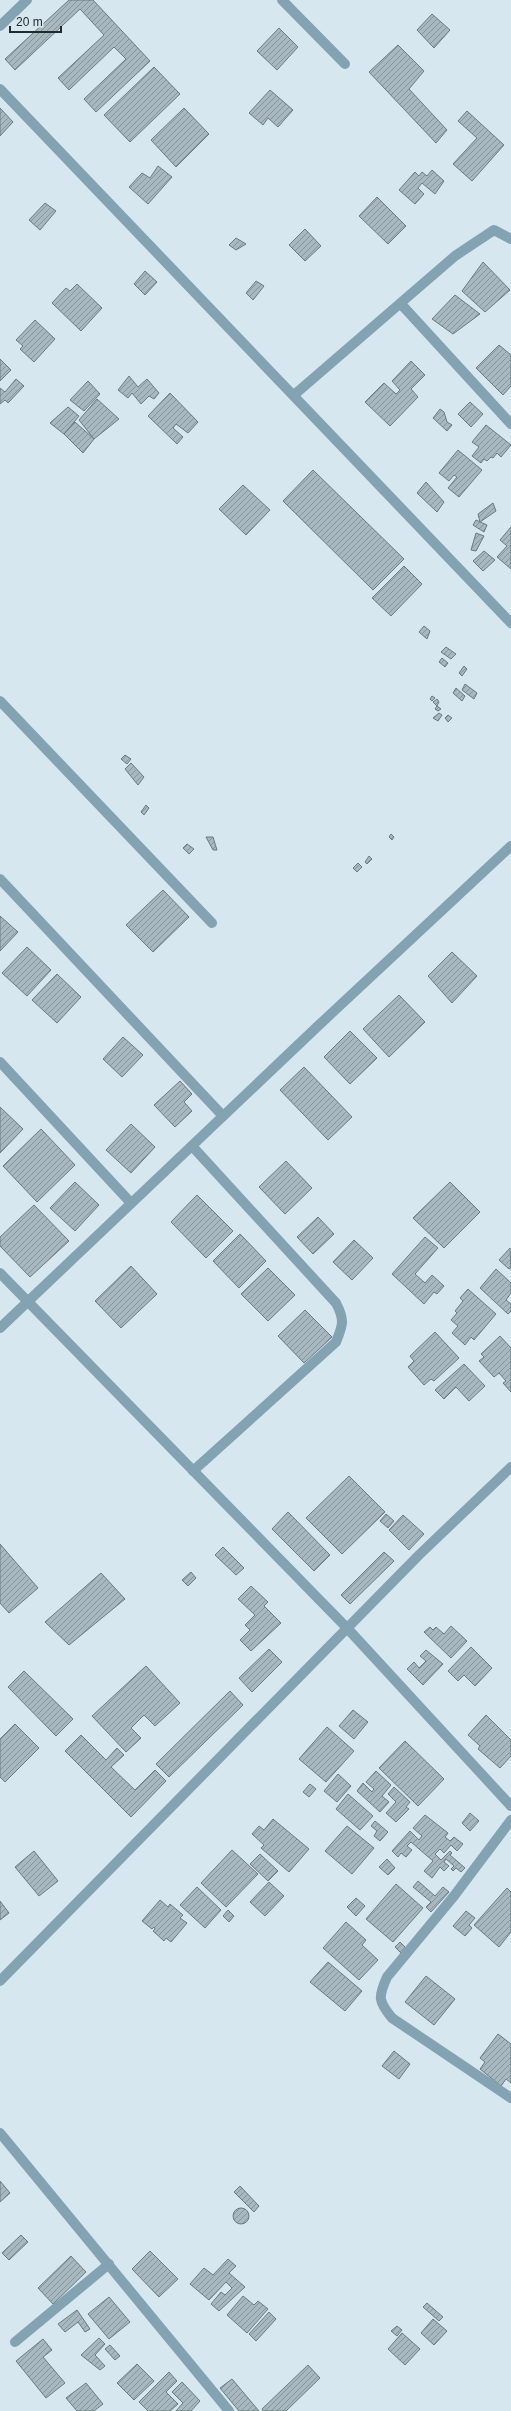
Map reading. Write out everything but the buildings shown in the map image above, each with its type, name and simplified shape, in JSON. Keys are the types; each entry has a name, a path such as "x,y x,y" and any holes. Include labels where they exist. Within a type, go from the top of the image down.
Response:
{"street":[{"path":"0,26 27,0"},
{"path":"282,0 345,64"},
{"path":"0,89 511,623"},
{"path":"294,395 455,256 480,238 494,230 511,239"},
{"path":"400,304 511,424"},
{"path":"0,701 212,922"},
{"path":"0,1328 222,1116 511,846"},
{"path":"0,879 222,1116"},
{"path":"0,1062 131,1203"},
{"path":"192,1146 336,1303 342,1314 342,1327 336,1342 193,1471"},
{"path":"0,1273 347,1628 511,1806"},
{"path":"0,1981 419,1555 511,1467"},
{"path":"511,1820 454,1896 387,1977 380,1992 382,2005 392,2018 511,2098"},
{"path":"0,2133 229,2411"},
{"path":"16,2342 109,2264"}]}
